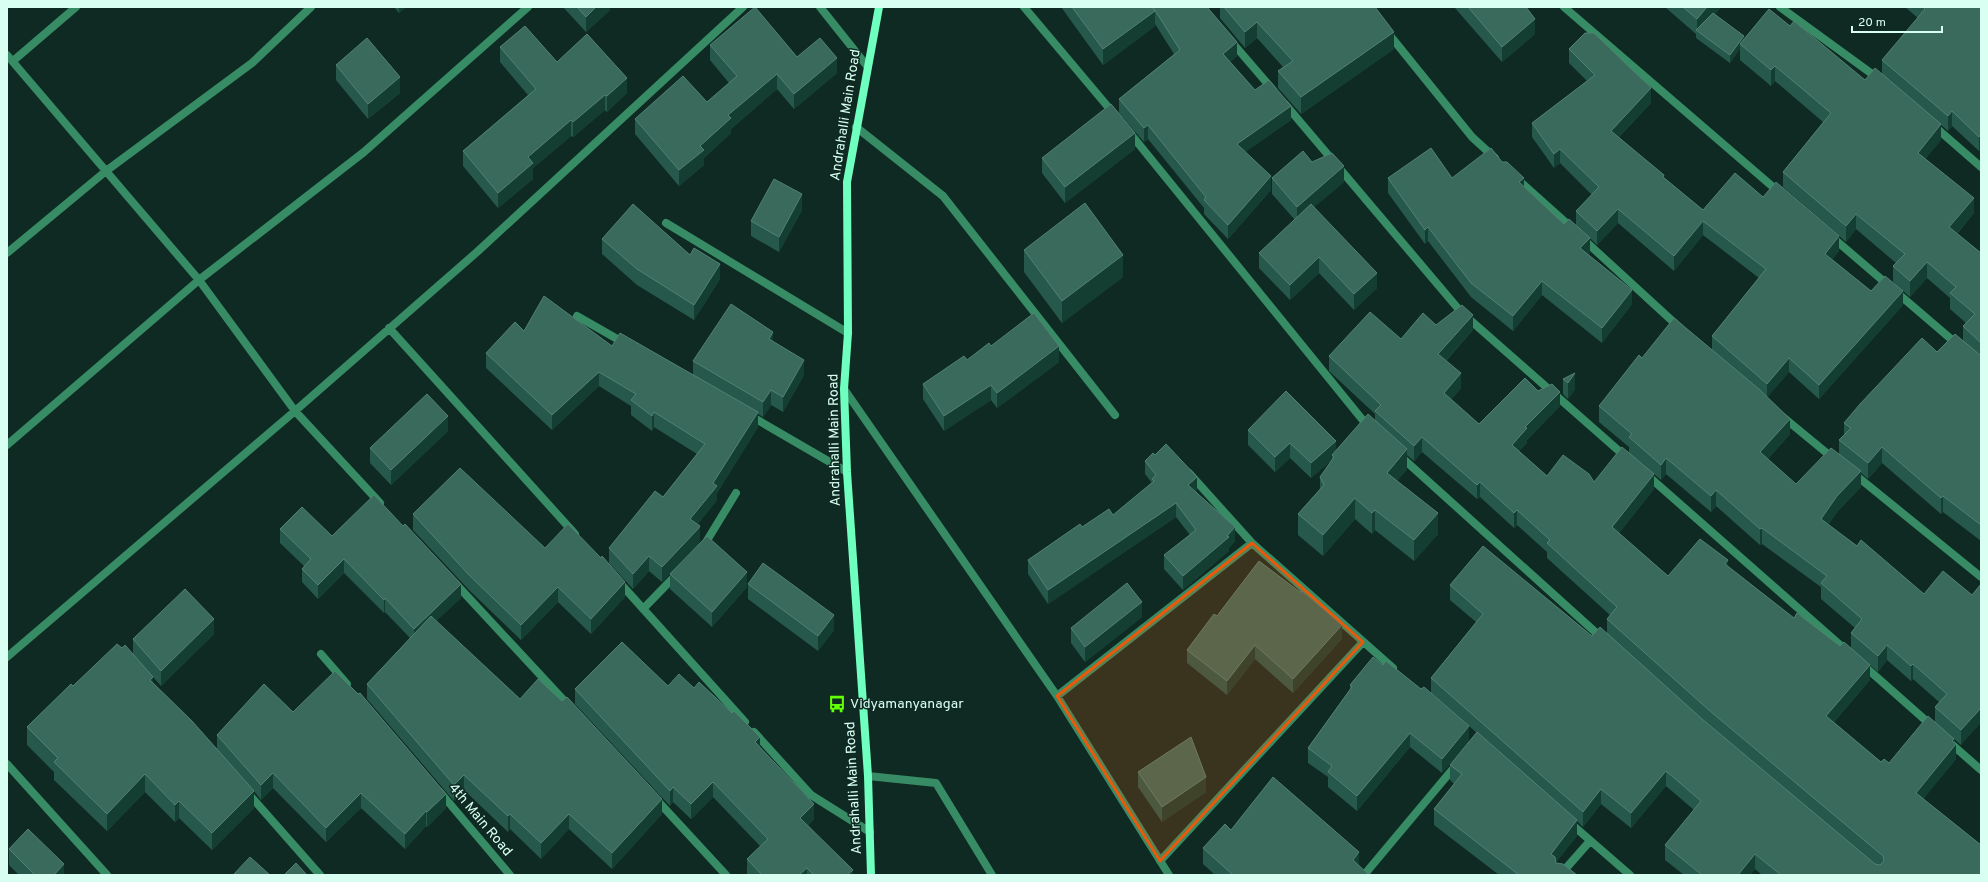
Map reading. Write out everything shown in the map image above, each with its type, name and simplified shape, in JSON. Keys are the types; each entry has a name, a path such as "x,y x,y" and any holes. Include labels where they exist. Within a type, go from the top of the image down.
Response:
{"main road":[{"name":"Andrahalli Main Road","path":"871,875 868,776 847,472 844,389 848,333 848,182 856,127 878,7"}],"street":[{"path":"76,7 10,58 199,280 295,412 387,510"},
{"path":"7,253 106,171 252,63 311,7"},
{"path":"7,445 199,280 364,152 528,7"},
{"path":"7,657 295,412 483,247 744,7"},
{"path":"820,7 867,66"},
{"path":"1024,7 1122,124 1367,426 1378,437"},
{"path":"1564,7 1788,199"},
{"path":"1780,7 1867,69 1884,84"},
{"path":"1383,26 1472,137 1688,335"},
{"path":"1223,31 1461,312 1981,770"},
{"path":"1924,118 1981,167"},
{"path":"856,127 943,196 1115,415"},
{"path":"666,223 848,333"},
{"path":"1824,230 1963,350"},
{"path":"577,316 633,348"},
{"path":"389,328 579,539"},
{"path":"844,389 1056,696 1169,875"},
{"path":"743,412 847,472"},
{"path":"1778,413 1981,577"},
{"path":"1390,447 1611,646"},
{"path":"1188,471 1252,543 1399,673"},
{"path":"695,555 706,544 736,493"},
{"path":"1056,696 1252,543"},
{"path":"643,609 685,566"},
{"path":"611,574 811,795 870,832"},
{"path":"452,580 575,713"},
{"path":"1160,861 1363,642"},
{"path":"322,654 352,690"},
{"path":"1364,875 1461,760"},
{"path":"7,764 108,875"},
{"path":"868,776 936,783 992,875"},
{"name":"4th Main Road","path":"434,785 510,875"},
{"path":"242,786 320,875"},
{"path":"651,794 726,875"},
{"path":"1560,814 1630,875"},
{"path":"1560,875 1590,841"}],"highlighted area":[{"path":"1252,543 1363,642 1160,861 1057,696"}],"building":[{"path":"577,7 596,7 586,17"},
{"path":"755,7 797,57 820,38 837,58 794,94 777,74 728,115 731,118 700,146 704,150 679,170 635,119 683,76 707,102 737,76 710,45"},
{"path":"1072,7 1152,7 1155,11 1103,49"},
{"path":"1153,7 1207,7 1237,42 1223,54 1255,90 1269,80 1291,106 1237,144 1271,176 1228,225 1204,200 1206,197 1148,125 1144,128 1119,99 1180,50"},
{"path":"1224,7 1375,7 1394,32 1301,97 1278,71 1293,61 1257,22 1245,32"},
{"path":"1468,7 1526,7 1535,19 1502,47"},
{"path":"1683,7 1707,7 1697,19"},
{"path":"1923,7 1981,7 1981,136 1980,135 1979,137 1952,111 1948,116 1882,60 1925,9"},
{"path":"1769,9 1790,26 1794,21 1865,80 1875,68 1941,124 1918,153 1974,198 1949,227 1981,253 1981,343 1963,326 1975,314 1950,293 1956,287 1927,262 1910,281 1893,266 1905,254 1856,214 1846,226 1783,172 1831,113 1775,66 1771,70 1740,44"},
{"path":"1713,13 1744,36 1730,55 1696,30"},
{"path":"525,26 557,62 587,34 627,78 607,96 605,95 573,122 571,120 528,157 533,163 498,193 463,151 536,89 500,47"},
{"path":"1585,33 1594,33 1651,88 1611,131 1703,210 1735,173 1763,197 1776,182 1839,236 1825,254 1871,291 1885,276 1903,291 1819,385 1789,358 1767,384 1712,336 1766,269 1703,221 1674,256 1618,209 1597,231 1576,211 1599,187 1560,149 1554,154 1532,123 1595,75 1569,49"},
{"path":"367,38 400,77 368,104 336,65"},
{"path":"1111,104 1135,133 1065,187 1042,158"},
{"path":"1431,148 1452,178 1491,148 1502,162 1507,162 1524,178 1519,182 1564,224 1569,219 1590,238 1580,248 1632,290 1602,328 1542,281 1513,316 1471,283 1428,227 1425,230 1388,178"},
{"path":"1303,151 1312,162 1332,153 1344,166 1297,207 1272,178"},
{"path":"774,179 802,194 779,237 751,221"},
{"path":"1085,203 1123,255 1062,301 1024,250"},
{"path":"633,204 690,255 694,248 720,264 694,305 637,269 602,239"},
{"path":"1311,204 1377,273 1354,294 1319,257 1290,285 1259,253"},
{"path":"544,296 612,346 620,333 758,412 713,483 717,486 690,519 700,526 662,567 649,556 633,574 609,548 655,491 663,497 705,444 654,412 652,416 631,400 636,394 599,372 552,415 486,353 515,322 524,331"},
{"path":"731,304 773,332 769,339 804,360 783,397 771,390 763,402 693,361"},
{"path":"1462,305 1473,315 1438,354 1461,373 1444,393 1479,424 1525,378 1538,391 1552,384 1560,392 1525,427 1527,428 1512,445 1547,476 1563,455 1589,474 1594,482 1622,447 1654,474 1612,527 1668,576 1700,539 1728,560 1725,564 1794,618 1797,613 1840,646 1844,642 1870,665 1826,716 1881,762 1884,759 1889,763 1928,716 1954,739 1952,741 1956,744 1916,793 1981,845 1981,875 1781,875 1755,854 1738,875 1702,875 1665,845 1701,801 1666,771 1631,813 1601,789 1583,812 1431,678 1483,614 1450,585 1483,546 1592,636 1600,627 1702,719 1875,864 1880,865 1884,861 1883,856 1710,711 1607,619 1617,607 1547,543 1550,540 1517,510 1514,513 1480,482 1477,485 1422,437 1414,446 1375,411 1381,405 1329,356 1370,312 1401,339 1423,313 1436,325"},
{"path":"1034,313 1059,346 997,393 991,385 944,416 923,384 964,356 967,360 989,343 991,346"},
{"path":"1674,318 1760,390 1790,419 1760,452 1796,484 1831,448 1861,471 1837,496 1821,519 1857,546 1861,540 1924,594 1943,571 1972,595 1981,584 1981,708 1961,730 1935,707 1947,694 1913,664 1911,666 1887,645 1878,656 1851,633 1862,619 1821,583 1827,576 1762,528 1760,529 1716,490 1711,496 1666,458 1661,465 1629,437 1632,434 1599,406 1639,355 1642,358"},
{"path":"1955,334 1980,355 1981,354 1981,525 1943,496 1941,498 1882,447 1868,463 1839,440 1851,428 1844,423 1922,338 1937,352"},
{"path":"1575,373 1568,383 1563,379"},
{"path":"1286,391 1336,441 1311,463 1290,443 1275,457 1248,430"},
{"path":"427,394 448,416 391,470 370,448"},
{"path":"1368,414 1407,449 1387,473 1438,513 1414,540 1375,510 1372,513 1355,498 1323,535 1298,514 1324,485 1320,477 1334,457 1332,455"},
{"path":"1166,444 1197,477 1188,485 1235,527 1227,536 1229,537 1183,576 1164,555 1196,530 1176,503 1048,590 1028,560 1080,524 1082,527 1109,509 1113,515 1154,481 1152,479 1156,475 1145,461 1153,453 1155,455"},
{"path":"460,468 545,548 568,524 601,558 602,556 625,582 591,619 558,587 521,625 469,575 413,514"},
{"path":"374,495 403,526 405,524 461,584 414,629 385,598 384,600 344,559 318,585 302,569 311,559 280,529 302,507 332,536"},
{"path":"707,536 747,572 712,612 670,574"},
{"path":"1259,561 1300,592 1302,591 1342,625 1293,679 1255,645 1227,681 1187,650 1214,614 1217,616"},
{"path":"763,563 834,615 818,636 748,584"},
{"path":"1127,583 1142,602 1085,647 1071,628"},
{"path":"185,589 214,619 161,671 133,639"},
{"path":"431,616 520,699 538,679 562,701 567,697 662,799 612,853 569,814 541,843 510,814 508,816 464,775 454,785 367,684"},
{"path":"622,642 668,686 679,674 694,688 699,682 732,713 734,711 760,737 755,742 814,804 800,818 853,870 847,875 814,875 807,868 799,875 762,875 747,859 768,839 713,782 691,804 673,787 670,791 575,689"},
{"path":"117,644 122,648 125,645 153,677 150,680 192,721 254,791 212,833 179,801 175,805 145,774 107,814 54,762 58,758 27,727 71,684 73,686"},
{"path":"1373,657 1383,665 1386,661 1421,689 1424,687 1469,726 1442,759 1410,733 1357,796 1328,772 1332,766 1308,748 1352,687 1350,685"},
{"path":"335,671 358,694 360,693 446,794 427,812 426,811 405,834 361,793 326,828 273,773 261,785 217,735 264,684 293,712"},
{"path":"1477,732 1577,820 1551,854 1555,857 1556,863 1563,864 1577,875 1519,875 1434,809 1462,774 1450,765"},
{"path":"1191,737 1206,777 1162,807 1138,772"},
{"path":"1273,777 1359,852 1353,860 1369,875 1233,875 1203,848 1225,824 1231,830"},
{"path":"28,829 64,864 54,875 35,875 9,849"},
{"path":"250,857 270,875 235,875 234,874"},
{"path":"296,863 307,875 284,875"}],"place":[{"name":"Vidyamanyanagar","path":"837,704"}]}
